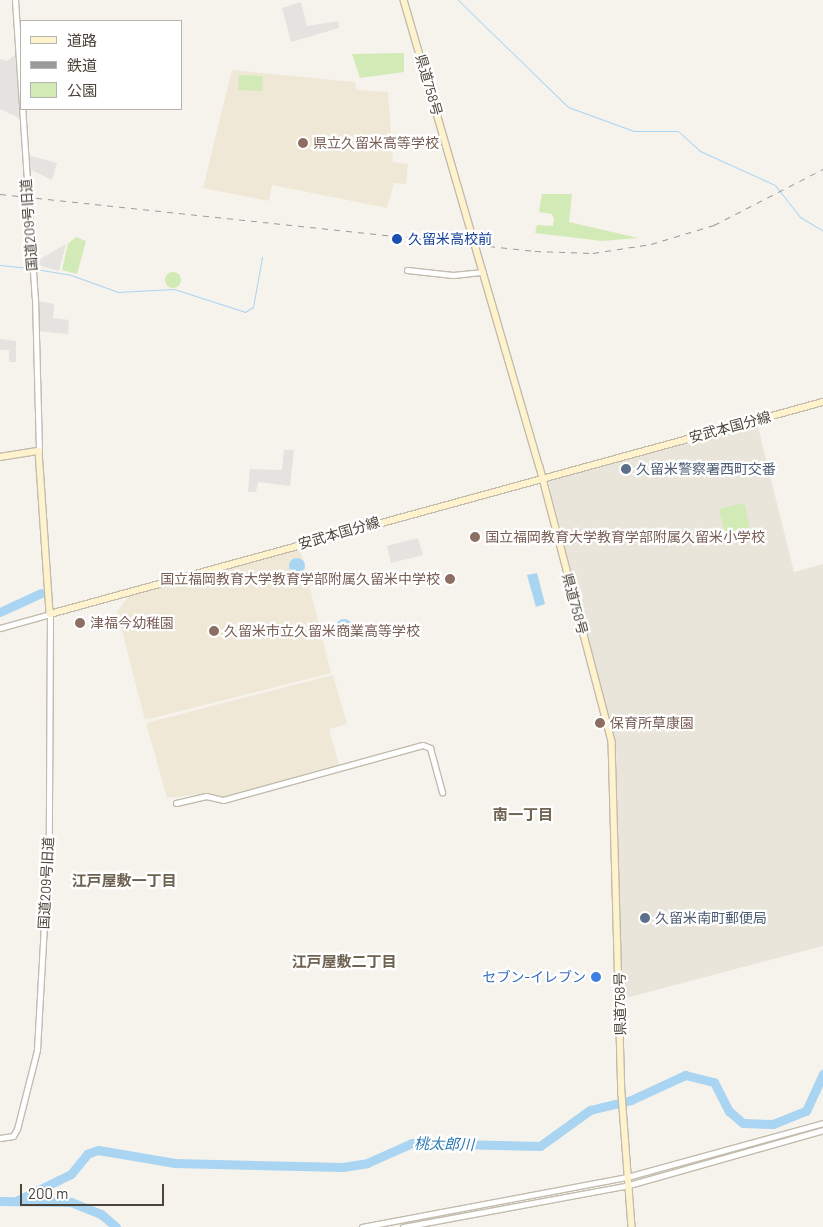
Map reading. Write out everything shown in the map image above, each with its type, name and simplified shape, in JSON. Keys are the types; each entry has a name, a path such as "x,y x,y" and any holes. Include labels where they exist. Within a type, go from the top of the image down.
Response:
{"main road":[{"name":"県道758号","path":"404,0 543,478 614,754 622,1094 632,1227"},
{"name":"安武本国分線","path":"50,614 823,402"},
{"path":"0,457 39,451 50,614"}],"street":[{"name":"国道209号旧道","path":"15,0 20,74"},
{"name":"国道209号旧道","path":"22,110 35,298 39,451"},
{"path":"408,270 453,275 483,272"},
{"name":"国道209号旧道","path":"0,1138 13,1136 17,1129 37,1050 49,834 50,614"},
{"path":"0,628 50,614"},
{"path":"176,803 206,796 223,800 423,745 430,748 442,792"},
{"path":"362,1227 394,1224 627,1177 823,1123"},
{"path":"403,1227 629,1185 823,1130"}],"shaded area":[{"path":"301,2 307,26 338,21 339,28 291,42 282,8"},
{"path":"16,54 19,118 0,109 0,59 7,61"},
{"name":"県立久留米高等学校","path":"232,70 355,82 357,90 388,92 393,162 408,164 406,184 394,183 387,208 272,185 269,201 203,188"},
{"path":"27,155 57,163 52,180 29,169"},
{"path":"66,244 59,271 38,265 40,259"},
{"path":"37,301 54,304 53,318 69,320 68,334 37,331"},
{"path":"0,339 16,341 16,362 9,362 9,350 0,350"},
{"path":"757,423 794,572 823,564 823,946 622,999 616,746 548,480"},
{"path":"284,450 294,450 290,486 258,482 256,492 248,492 250,469 282,470"},
{"path":"418,538 423,555 391,563 387,546"},
{"path":"300,548 331,673 145,720 117,612 128,597"},
{"path":"333,675 347,724 329,729 339,765 223,797 208,793 167,798 146,723"}],"green space":[{"path":"404,53 404,72 360,78 352,54"},
{"path":"239,75 263,76 262,91 238,90"},
{"path":"542,194 572,194 569,222 638,238 602,241 535,233 537,225 553,226 554,219 552,214 539,212"},
{"path":"76,237 86,241 77,274 62,270 68,244"},
{"path":"173,272 181,280 173,288 165,280"},
{"path":"744,503 750,528 725,534 719,509"}],"water":[{"path":"297,558 305,566 297,574 289,566"},
{"path":"537,573 545,604 536,607 527,575"},
{"path":"341,619 347,619 352,624 350,633 341,635 336,630 336,624"}],"waterway":[{"path":"458,0 568,107 634,131 678,131 700,151 775,185 800,217 823,231"},
{"path":"35,269 71,275 118,292 174,289 245,312 253,307 262,257"},
{"path":"0,265 31,268"},
{"path":"0,612 41,593"},
{"name":"桃太郎川","path":"18,1200 71,1174 87,1154 98,1150 175,1163 343,1167 367,1163 412,1143 540,1146 590,1110 631,1100 685,1075 714,1082 729,1111 743,1123 773,1124 806,1111 823,1074"},
{"path":"0,1201 71,1202 101,1214 116,1227"}],"railway":[{"path":"0,194 535,251 593,253 651,244 714,225 823,169"}],"place":[{"name":"県立久留米高等学校","path":"303,143"},
{"name":"久留米高校前","path":"397,239"},
{"name":"久留米警察署西町交番","path":"626,469"},
{"name":"国立福岡教育大学教育学部附属久留米小学校","path":"475,537"},
{"name":"国立福岡教育大学教育学部附属久留米中学校","path":"450,579"},
{"name":"津福今幼稚園","path":"80,623"},
{"name":"久留米市立久留米商業高等学校","path":"214,631"},
{"name":"保育所草康園","path":"600,723"},
{"name":"久留米南町郵便局","path":"645,918"},
{"name":"セブン-イレブン","path":"596,977"}],"district":[{"name":"南一丁目","path":"523,815"},
{"name":"江戸屋敷一丁目","path":"124,881"},
{"name":"江戸屋敷二丁目","path":"344,962"}]}
